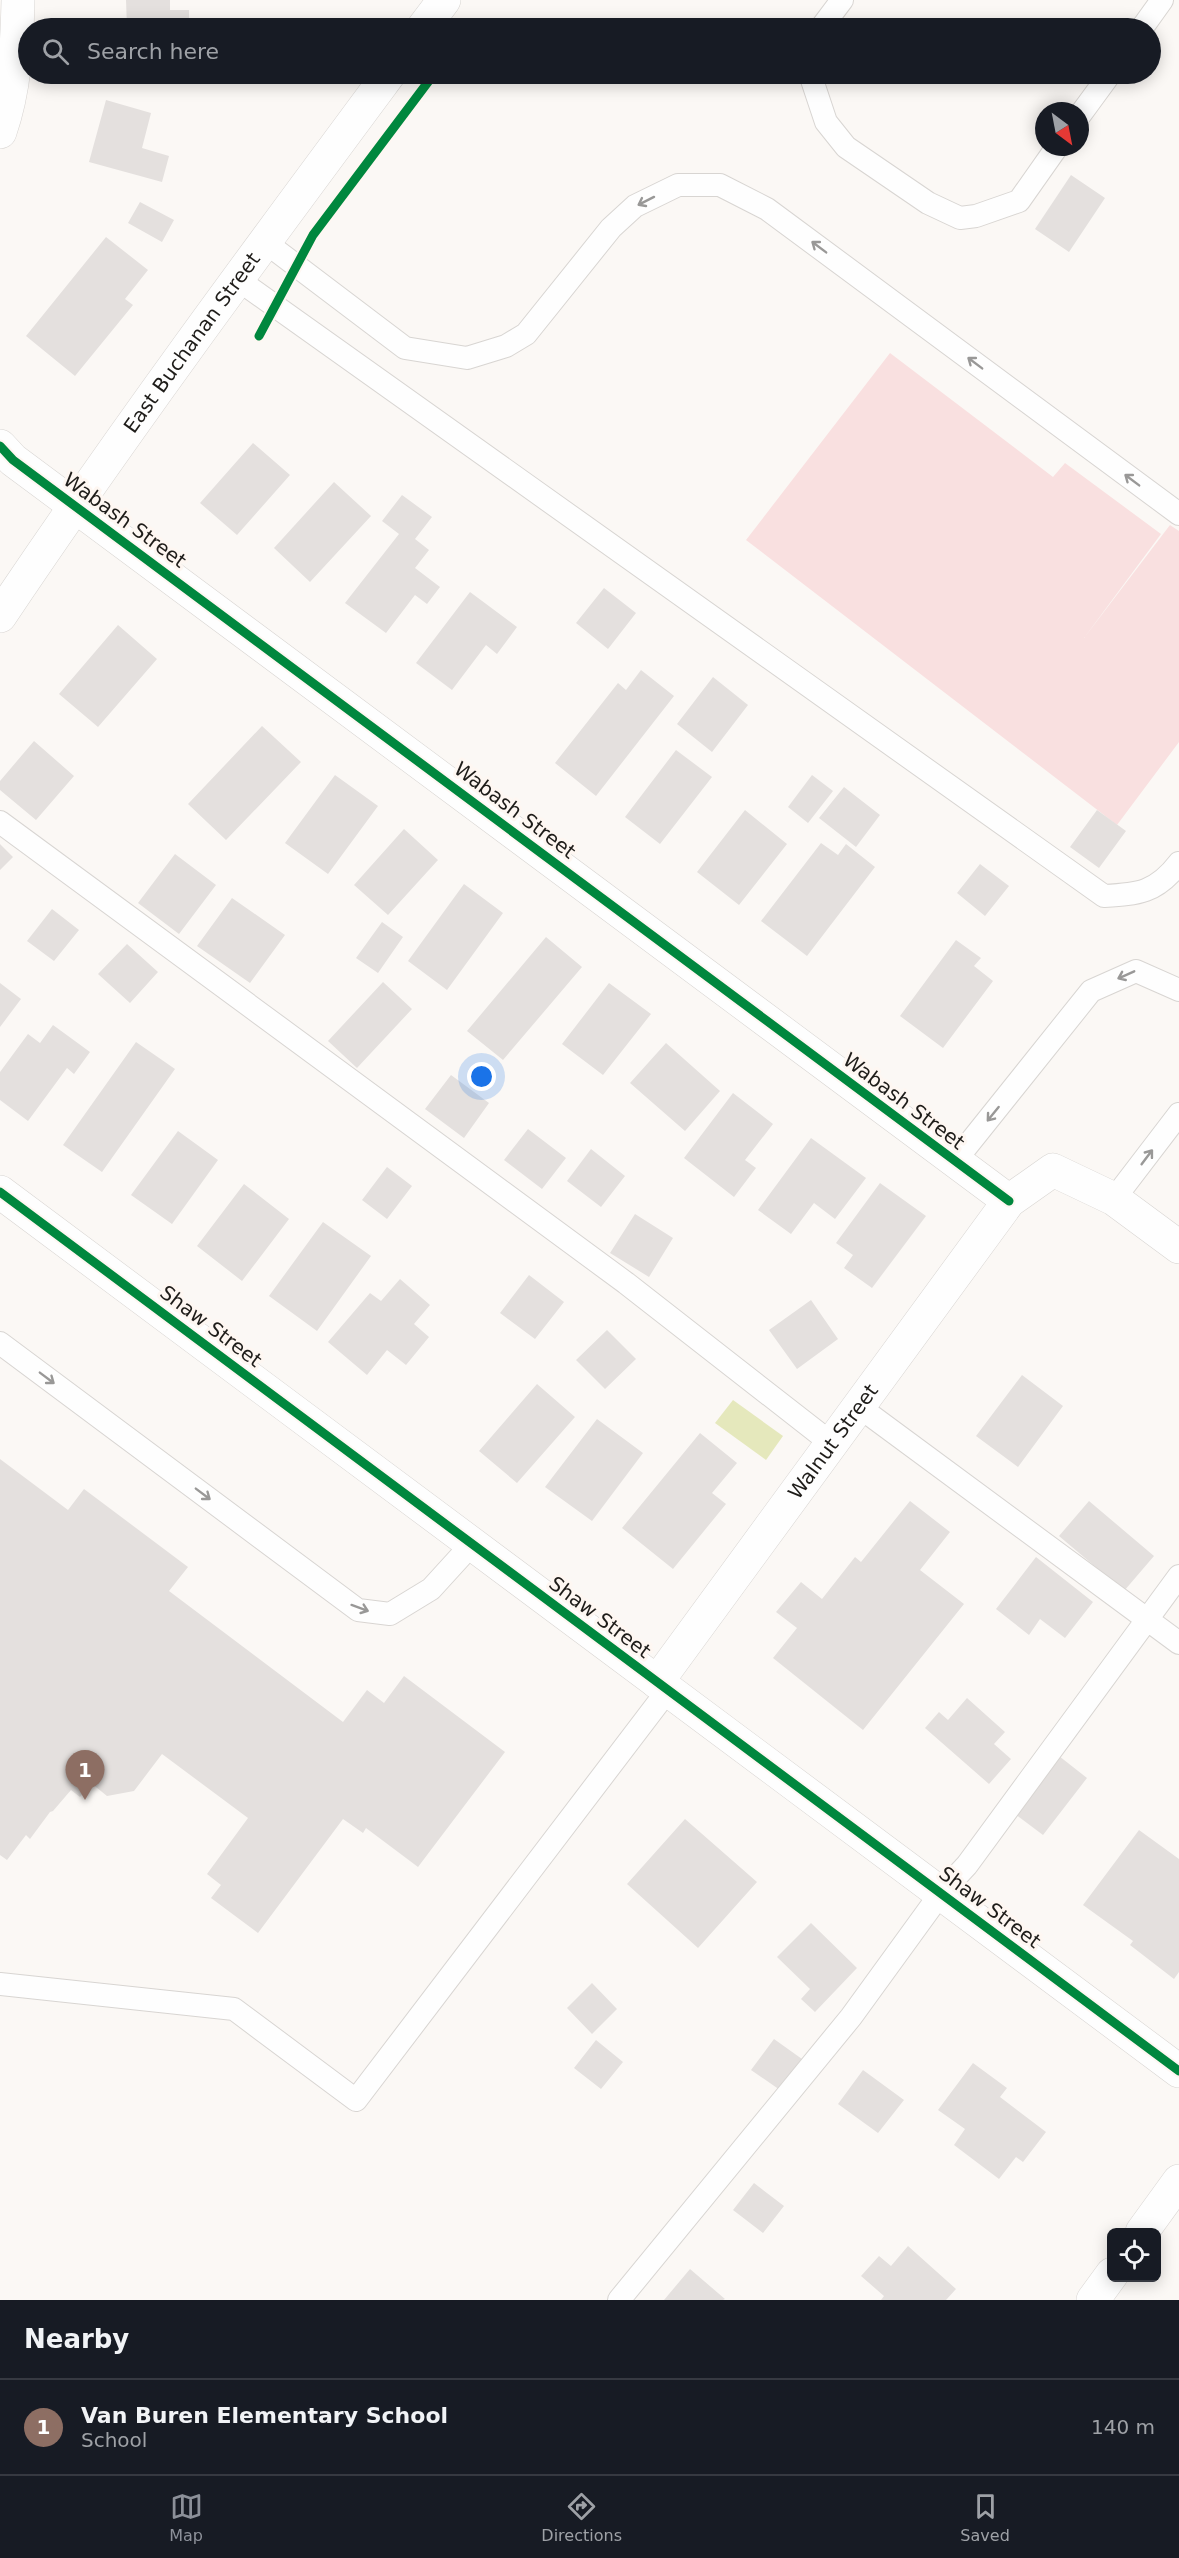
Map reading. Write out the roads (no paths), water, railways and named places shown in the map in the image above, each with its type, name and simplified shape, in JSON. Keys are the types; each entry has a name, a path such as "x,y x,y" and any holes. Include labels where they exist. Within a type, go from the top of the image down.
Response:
{"street":[{"path":"0,132 9,105 17,46 18,0"},
{"path":"430,18 444,0"},
{"name":"East Buchanan Street","path":"0,616 75,505 237,279 382,84"},
{"name":"Wabash Street","path":"0,446 13,460 1009,1202"},
{"path":"1009,1202 1053,1170 1114,1199 1179,1247"},
{"name":"Shaw Street","path":"0,1192 1179,2071"},
{"name":"Walnut Street","path":"663,1686 831,1443 1009,1202"},
{"path":"1145,2228 1179,2181"},
{"path":"1093,2300 1107,2281"}],"lane":[{"path":"828,18 842,0"},
{"path":"1149,18 1162,0"},
{"path":"813,84 826,122 846,147 928,203 960,218 976,216 1019,201 1052,156"},
{"path":"1089,103 1103,84"},
{"path":"265,242 405,348 466,358 506,346 526,334 611,228 635,206 678,185 720,185 767,209 1179,514"},
{"path":"237,279 1104,896 1139,894 1169,876 1179,863"},
{"path":"0,822 626,1283 831,1443"},
{"path":"955,1161 1092,991 1136,971 1179,990"},
{"path":"1114,1199 1179,1114"},
{"path":"0,1342 358,1610 390,1614 430,1588 472,1544"},
{"path":"858,1406 1179,1643"},
{"path":"619,2300 851,2018 941,1893 967,1865 1179,1576"},
{"path":"0,1984 234,2010 356,2100 663,1686"}],"place":[{"name":"Van Buren Elementary School","path":"85,1800"}]}
